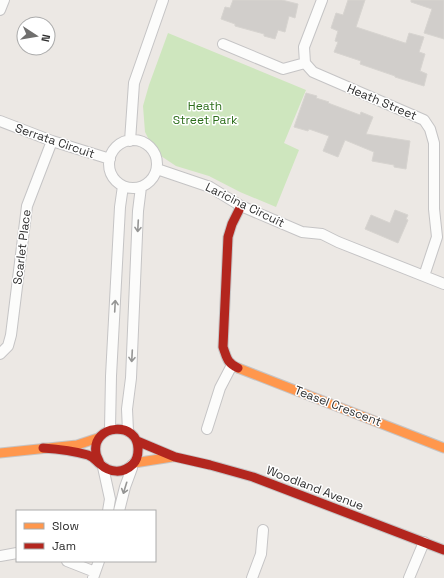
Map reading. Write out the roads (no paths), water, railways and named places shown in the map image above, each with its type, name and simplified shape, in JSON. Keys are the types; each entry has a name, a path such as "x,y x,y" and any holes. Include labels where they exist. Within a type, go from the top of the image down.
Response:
{"street":[{"path":"0,10 4,0"},
{"path":"130,141 134,83 163,0"},
{"path":"223,44 283,69 305,63 304,47 322,0"},
{"name":"Heath Street","path":"305,63 313,72 424,120 430,129 434,143 434,209 437,237 424,276"},
{"name":"Serrata Circuit","path":"0,121 52,141 110,159"},
{"path":"136,140 144,143 154,152 157,160 157,169 150,181 141,187 132,188 123,186 116,182 109,167 110,159 118,146 126,142 136,140"},
{"name":"Scarlet Place","path":"0,354 8,346 11,335 27,206 52,141"},
{"name":"Laricina Circuit","path":"157,169 210,187 240,206 302,232 322,234 338,242 444,284"},
{"path":"123,186 120,207 111,376 110,429 118,428 128,431 127,409 131,378 138,211 141,187"},
{"path":"207,429 220,388 232,365 226,359 224,347 228,237 240,206"},
{"name":"Teasel Crescent","path":"232,365 444,448"},
{"name":"Woodland Avenue","path":"0,453 78,445 98,438 110,429"},
{"name":"Woodland Avenue","path":"128,431 137,441 175,457 210,465 253,478 444,550"},
{"path":"98,438 95,450 96,458 102,466 110,498 108,510"},
{"path":"119,510 125,487 138,453 137,441"},
{"name":"Woodland Avenue","path":"43,448 73,451 91,456 110,471 117,472 126,470 133,464 149,460 175,457"},
{"path":"252,578 261,554 263,530"},
{"path":"409,578 424,542"},
{"path":"0,556 16,552"},
{"path":"69,562 94,575 98,562"}],"park label":[{"name":"Heath Street Park","path":"205,113"}]}
